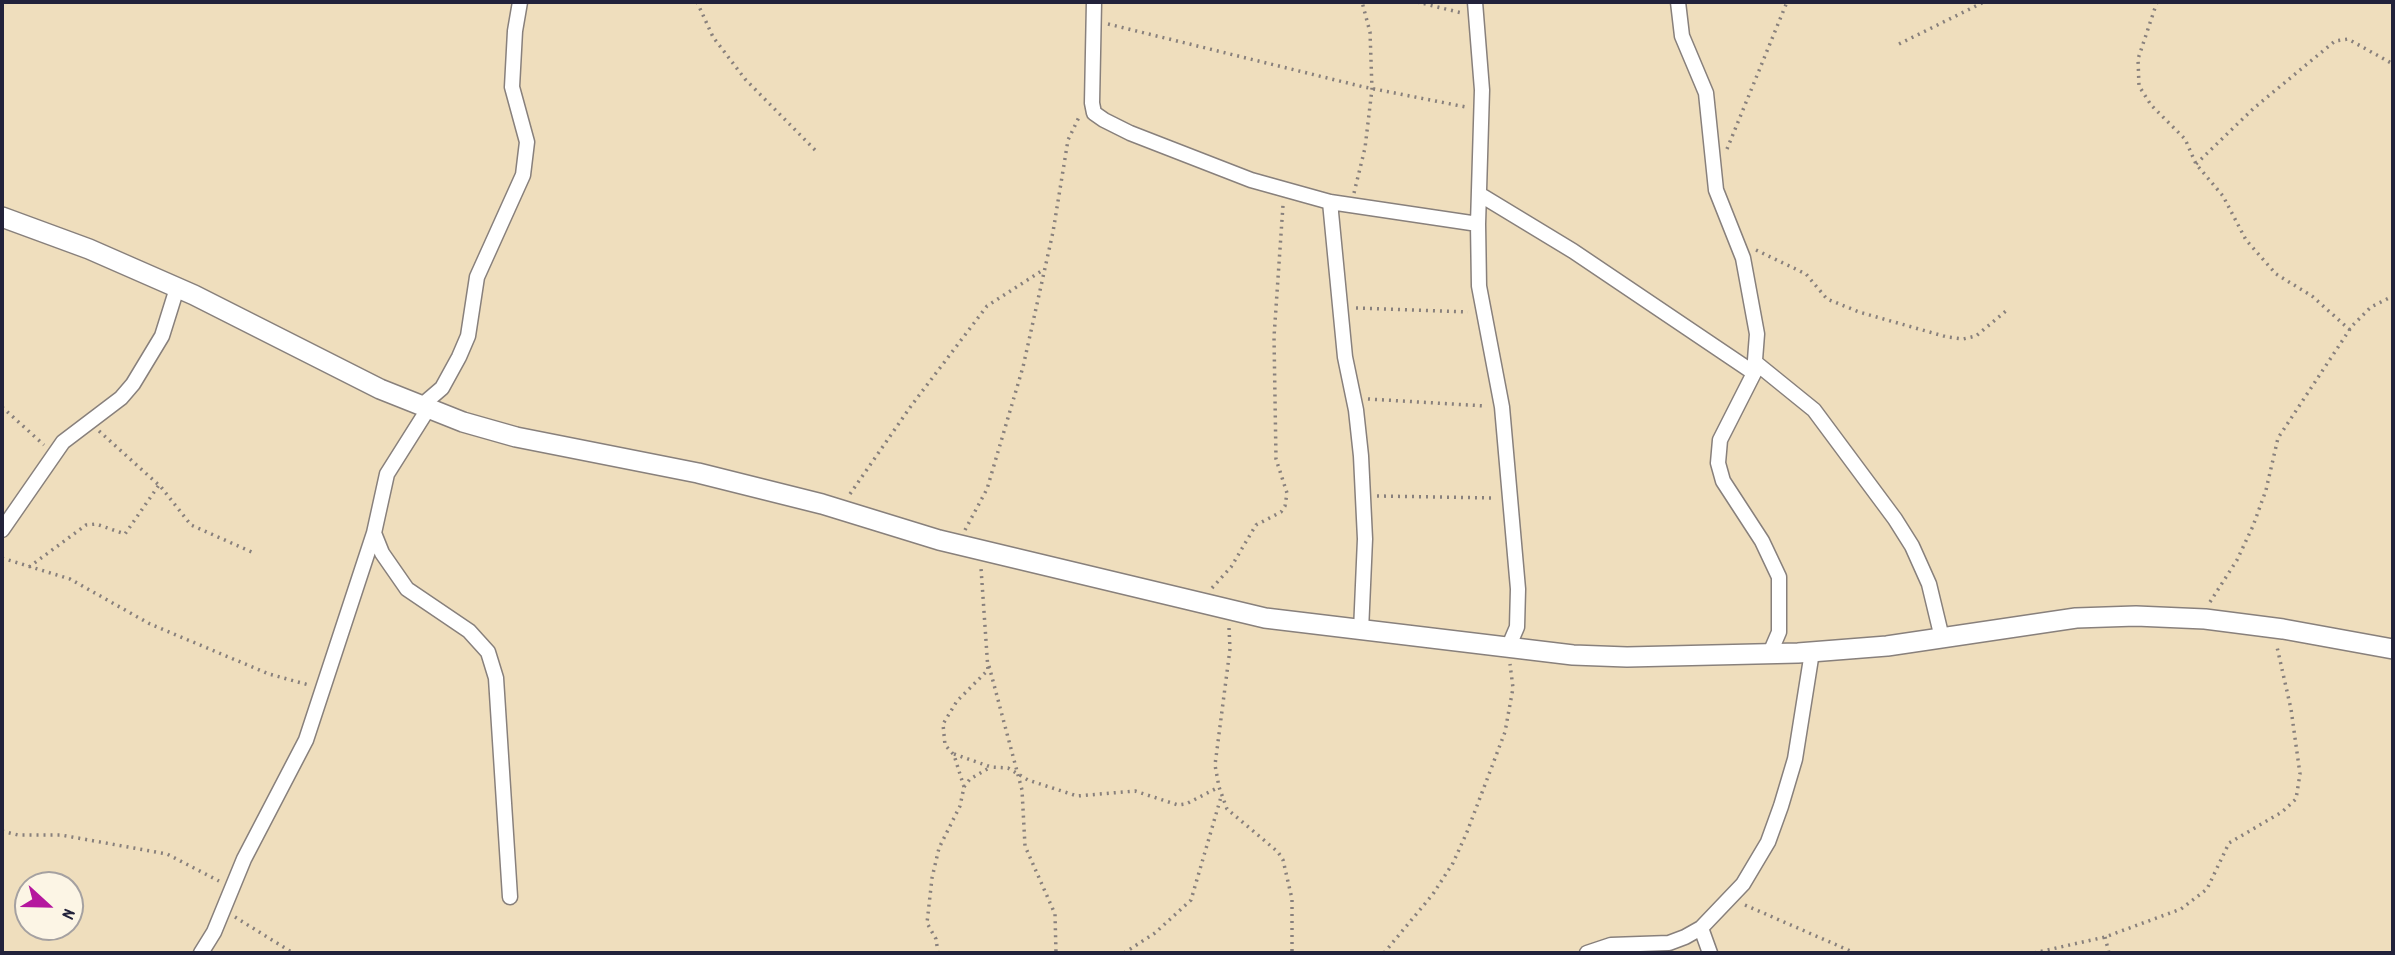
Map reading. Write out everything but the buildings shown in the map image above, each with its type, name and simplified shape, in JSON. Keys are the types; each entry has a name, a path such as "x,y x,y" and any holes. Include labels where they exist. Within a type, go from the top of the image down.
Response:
{"street":[{"path":"201,953 231,895 244,859 306,740 353,590 374,533 387,474 425,407 442,388 464,347 477,277 523,175 527,142 512,87 515,31 520,2"},
{"path":"1094,2 1093,110 1097,116 1130,133 1284,189 1352,206 1478,224"},
{"path":"1678,2 1682,36 1706,93 1716,182 1743,258 1757,334 1755,368 1720,440 1718,463 1723,481 1762,541 1779,577 1779,632 1770,653"},
{"path":"1476,9 1481,53 1479,286 1502,407 1512,499 1518,614 1517,627 1508,648"},
{"path":"1479,194 1755,368 1814,410 1912,546 1928,584 1941,638"},
{"path":"1330,202 1339,308 1353,398 1363,496 1365,539 1361,631"},
{"path":"2,217 89,249 177,288 380,389 516,438 698,473 838,509 979,550 1265,618 1508,648 1627,657 1812,652 1941,638 2076,618 2136,616 2200,619 2272,628 2393,649"},
{"path":"2,530 54,454 86,422 103,413 133,384 162,336 177,288"},
{"path":"374,533 382,553 407,589 469,632 488,652 496,678 510,897"},
{"path":"1587,953 1611,945 1669,943 1701,928 1731,899 1757,863 1781,806 1795,759 1812,652"},
{"path":"1701,928 1710,953"}],"path":[{"path":"697,2 713,37 745,79 815,150"},
{"path":"1352,206 1365,148 1372,89 1370,32 1362,2"},
{"path":"1417,2 1476,9"},
{"path":"1716,182 1769,41 1787,2"},
{"path":"1899,44 1984,2"},
{"path":"2157,2 2138,59 2139,86 2151,105 2185,139 2196,164 2223,196 2246,240 2276,274 2312,296 2350,330"},
{"path":"1093,20 1372,89 1481,110"},
{"path":"2196,164 2254,108 2335,41 2348,39 2393,64"},
{"path":"957,544 987,489 1004,436 1023,367 1071,132 1079,116 1093,110"},
{"path":"1193,601 1217,585 1256,525 1281,512 1285,506 1287,493 1276,459 1274,337 1284,189"},
{"path":"1735,240 1806,274 1826,299 1858,312 1947,337 1963,339 1976,336 2006,311"},
{"path":"838,509 987,306 1043,270"},
{"path":"2200,619 2237,560 2253,526 2278,438 2350,330 2364,313 2393,296"},
{"path":"1339,308 1484,313"},
{"path":"1353,398 1502,407"},
{"path":"2,407 54,454"},
{"path":"86,422 111,439 159,485 191,525 254,553"},
{"path":"29,567 86,525 96,524 125,534 159,485"},
{"path":"1363,496 1512,499"},
{"path":"979,550 989,665 998,693 1015,772 1022,790 1025,846 1055,914 1056,953"},
{"path":"2,558 29,567 47,569 71,579 150,624 269,674 300,684 325,684"},
{"path":"1227,609 1230,649 1215,765 1219,787 1235,818 1266,842 1283,860 1292,898 1292,953"},
{"path":"2034,953 2105,937 2181,909 2213,881 2229,843 2282,812 2299,794 2300,774 2291,709 2272,628"},
{"path":"1384,953 1433,894 1453,863 1489,779 1505,732 1513,688 1508,648"},
{"path":"964,787 952,754 943,739 944,720 986,674 989,665"},
{"path":"952,754 991,767"},
{"path":"937,953 936,939 927,923 932,878 939,848 960,806 964,787 970,779 991,767 1001,766 1028,780 1077,796 1135,791 1178,805 1186,804 1219,787"},
{"path":"1124,953 1155,933 1191,900 1199,881 1222,795"},
{"path":"2,831 18,835 61,835 167,853 203,870 231,895 236,917 293,953"},
{"path":"1731,899 1855,953"},
{"path":"2105,937 2109,953"}]}
